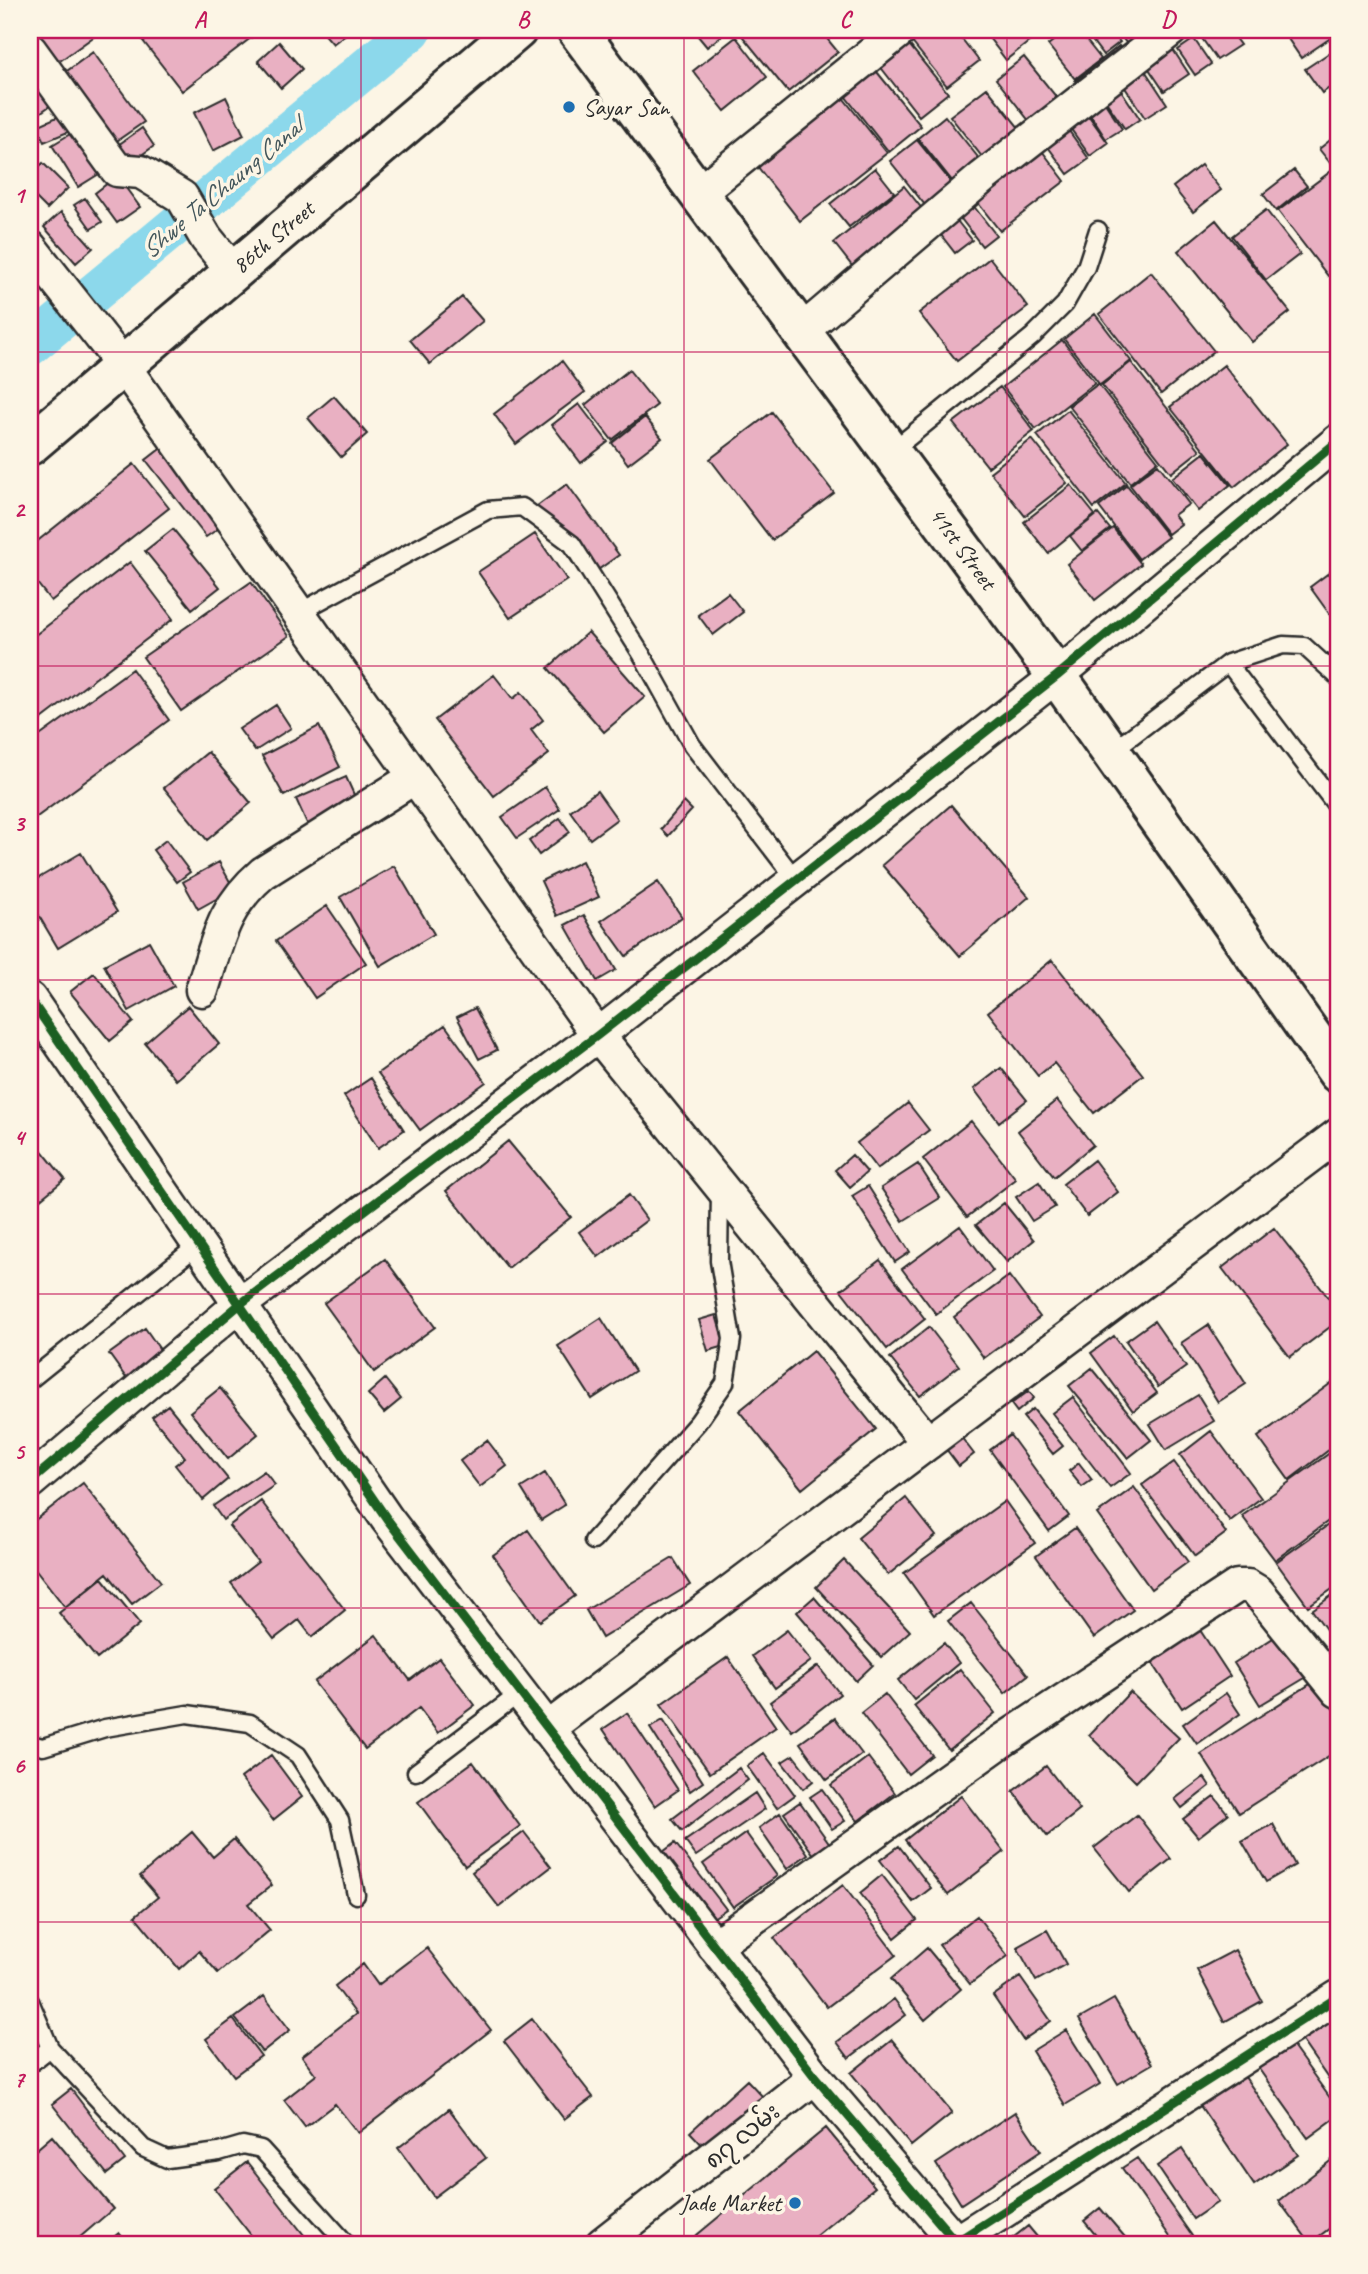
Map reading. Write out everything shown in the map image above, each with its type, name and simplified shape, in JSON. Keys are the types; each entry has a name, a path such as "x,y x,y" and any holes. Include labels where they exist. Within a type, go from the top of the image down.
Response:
{"main road":[{"name":"86th Street","path":"30,445 111,351 233,271 517,30"},
{"name":"41st Street","path":"577,30 700,192 1057,676 1338,1073"}],"street":[{"path":"700,192 901,30"},
{"path":"802,331 983,177 1171,30"},
{"path":"30,50 117,170 141,172 181,197 206,238 233,271"},
{"path":"30,247 111,351 598,1035 928,1443"},
{"path":"30,1482 239,1305 598,1035 1057,676 1338,441"},
{"path":"201,990 225,916 242,891 263,873 415,777"},
{"path":"30,999 387,1519 815,2077 957,2243 1338,1997"},
{"path":"547,1729 1338,1135"},
{"path":"714,1946 999,1743 1237,1586 1248,1586 1258,1592 1338,1691"},
{"name":"၈၇ လမ်း","path":"602,2244 659,2203 815,2077"}],"lane":[{"path":"892,451 1033,336 1065,304 1086,267 1098,230"},
{"path":"298,613 488,510 522,507 572,544 642,655 692,745 796,880"},
{"path":"1111,752 1228,663 1283,645 1304,646 1338,677"},
{"path":"1228,663 1338,808"},
{"path":"593,1541 698,1422 725,1383 732,1339 719,1261 719,1185"},
{"path":"30,1380 198,1245"},
{"path":"416,1772 520,1693"},
{"path":"30,1744 43,1747 105,1728 187,1714 250,1723 298,1755 340,1821 356,1895"},
{"path":"30,2001 50,2048 144,2148 167,2159 219,2152 243,2145 261,2149 345,2242"},
{"path":"30,2064 50,2048"}],"building":[{"path":"30,30 103,30 50,68 30,41"},
{"path":"157,30 261,30 182,91 143,41"},
{"path":"321,30 351,30 333,44"},
{"path":"693,30 729,30 707,47"},
{"path":"820,30 838,52 788,92 739,32"},
{"path":"925,30 955,30 979,61 947,86 911,41"},
{"path":"983,30 1035,30 1039,34 1006,60"},
{"path":"1067,30 1078,30 1101,59 1075,79 1048,45"},
{"path":"1084,30 1110,30 1120,42 1103,55"},
{"path":"1116,30 1155,30 1131,49"},
{"path":"1196,30 1229,30 1240,45 1217,60"},
{"path":"1282,30 1338,30 1338,33 1301,58"},
{"path":"736,37 767,77 725,111 693,71"},
{"path":"1194,39 1211,64 1195,75 1178,50"},
{"path":"279,42 302,69 281,88 258,61"},
{"path":"907,42 948,93 919,116 879,65"},
{"path":"1168,42 1189,74 1164,91 1143,60"},
{"path":"1119,46 1129,58 1085,93 1075,81"},
{"path":"1338,47 1338,82 1322,93 1305,69"},
{"path":"93,52 144,122 105,149 56,79"},
{"path":"1024,57 1058,99 1030,122 996,79"},
{"path":"873,67 921,126 889,152 842,92"},
{"path":"1146,72 1167,104 1145,118 1124,86"},
{"path":"41,76 58,100 30,120 30,85"},
{"path":"987,88 1024,134 987,163 950,116"},
{"path":"1121,90 1140,119 1125,129 1105,100"},
{"path":"840,94 887,153 800,221 754,162"},
{"path":"226,97 244,135 213,151 194,113"},
{"path":"1101,97 1122,129 1106,139 1086,108"},
{"path":"68,112 75,129 44,142 37,126"},
{"path":"1086,112 1108,143 1090,156 1068,125"},
{"path":"945,116 981,161 953,182 918,138"},
{"path":"1064,124 1089,159 1068,174 1043,140"},
{"path":"80,128 107,169 78,187 52,145"},
{"path":"142,128 154,146 123,168 111,150"},
{"path":"1338,134 1338,173 1319,149"},
{"path":"917,140 956,188 929,210 890,161"},
{"path":"1036,143 1065,181 1000,231 971,194"},
{"path":"43,163 68,188 47,209 30,192 30,175"},
{"path":"1201,165 1221,190 1193,212 1173,187"},
{"path":"875,168 894,192 849,227 830,204"},
{"path":"1334,169 1338,174 1338,268 1328,276 1278,211"},
{"path":"1294,170 1307,186 1276,211 1263,194"},
{"path":"117,176 140,207 117,223 95,193"},
{"path":"904,186 927,215 856,271 834,243"},
{"path":"85,198 102,222 91,229 74,205"},
{"path":"969,200 996,235 982,246 955,211"},
{"path":"1266,210 1300,254 1266,280 1232,236"},
{"path":"61,212 93,248 76,263 44,227"},
{"path":"951,213 972,240 955,253 934,226"},
{"path":"1216,220 1290,312 1252,342 1178,251"},
{"path":"990,258 1028,307 957,361 919,313"},
{"path":"1151,272 1214,351 1161,394 1099,314"},
{"path":"462,297 483,321 430,364 410,340"},
{"path":"1095,314 1131,361 1100,385 1064,339"},
{"path":"1062,340 1095,383 1036,429 1003,387"},
{"path":"562,361 585,392 516,444 494,414"},
{"path":"1131,362 1200,450 1171,473 1102,385"},
{"path":"1224,365 1287,444 1234,487 1170,407"},
{"path":"629,370 657,405 612,440 585,405"},
{"path":"1098,384 1158,461 1130,483 1069,406"},
{"path":"1000,387 1034,431 988,467 953,423"},
{"path":"334,396 367,434 341,457 308,418"},
{"path":"579,404 608,442 581,463 552,425"},
{"path":"1068,410 1126,483 1094,508 1037,435"},
{"path":"772,412 834,493 772,540 710,459"},
{"path":"645,417 662,438 628,464 612,443"},
{"path":"1032,439 1067,483 1025,516 990,472"},
{"path":"164,446 225,524 206,537 146,460"},
{"path":"1204,453 1230,485 1198,511 1172,478"},
{"path":"134,464 169,508 51,601 30,574 30,547"},
{"path":"1158,464 1189,504 1174,515 1181,524 1168,534 1130,485"},
{"path":"567,484 619,555 585,579 533,509"},
{"path":"1071,485 1095,515 1048,553 1024,522"},
{"path":"1127,485 1168,537 1139,559 1099,507"},
{"path":"1098,514 1110,529 1082,551 1070,536"},
{"path":"1113,528 1141,564 1095,600 1067,564"},
{"path":"173,529 220,587 192,609 145,551"},
{"path":"535,534 567,580 510,618 478,572"},
{"path":"130,562 173,619 30,728 30,639"},
{"path":"1338,566 1338,626 1310,587"},
{"path":"251,582 289,636 181,711 143,657"},
{"path":"728,593 743,612 713,635 698,615"},
{"path":"588,632 645,697 604,732 548,668"},
{"path":"132,669 169,720 30,822 30,743"},
{"path":"494,675 513,699 521,692 543,720 531,730 549,754 494,796 435,720"},
{"path":"276,705 291,728 255,751 239,729"},
{"path":"319,726 340,767 284,796 262,756"},
{"path":"208,752 251,803 207,840 164,788"},
{"path":"346,777 360,808 310,830 296,799"},
{"path":"545,787 560,809 517,838 502,817"},
{"path":"597,791 617,819 590,839 570,811"},
{"path":"684,802 692,810 668,836 661,829"},
{"path":"951,805 1029,897 960,956 882,865"},
{"path":"560,818 570,832 539,855 529,841"},
{"path":"166,840 190,872 177,882 153,850"},
{"path":"81,853 117,912 58,948 30,901 30,883"},
{"path":"582,861 599,897 557,916 541,881"},
{"path":"219,862 234,889 198,909 183,882"},
{"path":"394,866 434,934 380,966 340,897"},
{"path":"658,882 682,917 626,956 601,921"},
{"path":"327,906 366,963 315,998 276,941"},
{"path":"584,915 616,970 597,981 565,925"},
{"path":"149,941 174,986 129,1011 104,965"},
{"path":"1052,960 1143,1075 1094,1113 1054,1063 1038,1076 988,1012"},
{"path":"94,973 133,1022 110,1041 70,992"},
{"path":"188,1006 219,1044 176,1080 145,1043"},
{"path":"475,1008 497,1050 479,1059 457,1017"},
{"path":"445,1025 486,1082 420,1130 378,1073"},
{"path":"1001,1068 1027,1100 999,1122 974,1089"},
{"path":"371,1078 404,1130 378,1148 344,1096"},
{"path":"1057,1100 1093,1145 1054,1177 1018,1131"},
{"path":"908,1103 929,1130 877,1169 857,1143"},
{"path":"971,1121 1016,1179 967,1217 923,1159"},
{"path":"30,1136 65,1179 32,1206 30,1202"},
{"path":"508,1141 571,1217 508,1268 446,1191"},
{"path":"852,1155 867,1172 850,1187 835,1170"},
{"path":"1094,1160 1118,1192 1087,1216 1063,1184"},
{"path":"918,1164 940,1198 903,1221 881,1188"},
{"path":"1039,1182 1055,1207 1032,1221 1016,1197"},
{"path":"868,1186 910,1252 895,1262 852,1196"},
{"path":"629,1195 647,1220 598,1257 579,1232"},
{"path":"1004,1203 1034,1240 1007,1262 976,1225"},
{"path":"960,1226 993,1271 936,1314 902,1269"},
{"path":"1274,1228 1338,1310 1338,1321 1290,1357 1222,1268"},
{"path":"385,1259 435,1327 374,1372 324,1303"},
{"path":"880,1260 925,1319 887,1349 841,1290"},
{"path":"1009,1276 1040,1317 984,1358 954,1317"},
{"path":"716,1315 725,1346 708,1351 699,1320"},
{"path":"601,1318 635,1371 592,1399 558,1346"},
{"path":"1154,1321 1186,1367 1158,1387 1126,1341"},
{"path":"1208,1325 1246,1384 1218,1402 1181,1343"},
{"path":"929,1327 959,1366 920,1396 890,1358"},
{"path":"145,1328 170,1364 134,1389 109,1354"},
{"path":"1114,1336 1157,1393 1133,1411 1091,1353"},
{"path":"813,1351 876,1429 802,1489 739,1411"},
{"path":"1092,1368 1151,1440 1128,1458 1069,1386"},
{"path":"1338,1378 1338,1443 1289,1480 1258,1437"},
{"path":"385,1379 401,1399 384,1413 368,1394"},
{"path":"220,1388 258,1434 228,1459 190,1412"},
{"path":"1029,1391 1034,1398 1017,1412 1011,1404"},
{"path":"1198,1395 1214,1421 1166,1450 1150,1424"},
{"path":"1073,1397 1131,1473 1110,1488 1052,1413"},
{"path":"168,1405 228,1479 203,1500 175,1465 185,1457 152,1417"},
{"path":"1033,1409 1063,1446 1053,1454 1023,1417"},
{"path":"1211,1431 1261,1498 1230,1521 1180,1455"},
{"path":"958,1433 974,1454 959,1466 943,1445"},
{"path":"1010,1435 1069,1516 1049,1531 990,1450"},
{"path":"487,1440 507,1466 480,1487 460,1461"},
{"path":"1338,1447 1338,1514 1275,1560 1242,1516"},
{"path":"1174,1462 1226,1533 1195,1556 1142,1485"},
{"path":"1079,1463 1092,1480 1082,1487 1069,1471"},
{"path":"264,1471 275,1485 223,1520 213,1506"},
{"path":"545,1473 565,1505 541,1520 521,1488"},
{"path":"83,1483 161,1582 132,1604 107,1573 65,1607 30,1562 30,1524"},
{"path":"1134,1487 1188,1562 1151,1589 1097,1514"},
{"path":"906,1498 936,1536 888,1575 858,1538"},
{"path":"261,1501 345,1610 312,1637 299,1620 274,1639 231,1583 258,1562 229,1526"},
{"path":"1005,1501 1035,1543 934,1615 904,1573"},
{"path":"1338,1518 1338,1585 1308,1606 1276,1562"},
{"path":"1075,1528 1133,1610 1094,1638 1036,1556"},
{"path":"528,1530 575,1596 540,1621 493,1555"},
{"path":"673,1558 690,1585 602,1638 586,1610"},
{"path":"844,1560 910,1631 881,1657 816,1587"},
{"path":"102,1578 140,1624 97,1659 59,1613"},
{"path":"1338,1591 1338,1646 1312,1610"},
{"path":"814,1597 873,1665 856,1681 797,1612"},
{"path":"971,1603 1028,1675 1005,1693 948,1621"},
{"path":"1198,1627 1230,1676 1182,1708 1150,1659"},
{"path":"787,1630 811,1661 775,1688 752,1656"},
{"path":"376,1635 410,1680 439,1658 475,1705 438,1733 419,1708 365,1749 314,1682"},
{"path":"1278,1635 1305,1678 1260,1705 1234,1663"},
{"path":"944,1643 959,1663 914,1700 898,1680"},
{"path":"728,1657 776,1727 710,1773 661,1704"},
{"path":"818,1666 840,1694 792,1731 770,1702"},
{"path":"960,1669 995,1713 949,1750 914,1706"},
{"path":"1315,1681 1338,1716 1338,1750 1239,1813 1201,1754"},
{"path":"1130,1692 1179,1738 1136,1782 1089,1735"},
{"path":"1226,1693 1240,1714 1197,1744 1183,1724"},
{"path":"885,1694 932,1755 908,1774 861,1713"},
{"path":"627,1713 678,1790 655,1806 603,1729"},
{"path":"835,1718 862,1754 827,1780 800,1743"},
{"path":"663,1720 703,1782 690,1791 650,1728"},
{"path":"764,1753 795,1795 777,1808 747,1766"},
{"path":"271,1755 302,1797 273,1820 241,1778"},
{"path":"793,1755 813,1781 803,1789 782,1762"},
{"path":"868,1757 895,1793 858,1821 831,1785"},
{"path":"473,1762 520,1826 465,1866 418,1802"},
{"path":"1046,1766 1080,1810 1047,1836 1013,1791"},
{"path":"739,1768 748,1780 682,1831 672,1819"},
{"path":"1204,1777 1210,1786 1182,1808 1175,1799"},
{"path":"822,1789 845,1821 832,1829 810,1797"},
{"path":"755,1793 765,1809 696,1856 685,1841"},
{"path":"961,1796 1004,1852 948,1895 905,1840"},
{"path":"1214,1796 1228,1814 1198,1837 1183,1819"},
{"path":"800,1802 830,1844 814,1855 784,1813"},
{"path":"780,1813 808,1854 787,1869 759,1828"},
{"path":"1137,1815 1171,1859 1129,1892 1094,1848"},
{"path":"1273,1824 1295,1865 1266,1882 1242,1841"},
{"path":"192,1832 213,1857 234,1839 272,1885 248,1904 270,1930 218,1973 199,1951 179,1969 135,1916 158,1897 140,1876"},
{"path":"524,1832 551,1867 499,1907 472,1872"},
{"path":"746,1833 777,1876 733,1907 703,1864"},
{"path":"675,1843 726,1909 709,1921 659,1855"},
{"path":"899,1846 931,1888 913,1902 880,1860"},
{"path":"882,1875 917,1920 895,1938 860,1893"},
{"path":"843,1885 896,1955 827,2007 774,1938"},
{"path":"977,1916 1008,1956 970,1984 939,1945"},
{"path":"1047,1930 1066,1964 1036,1981 1017,1947"},
{"path":"427,1948 491,2030 358,2133 335,2104 305,2127 284,2100 316,2075 302,2056 356,2014 335,1986 363,1964 378,1985"},
{"path":"927,1948 961,1989 925,2020 891,1979"},
{"path":"1235,1950 1262,2001 1224,2022 1197,1970"},
{"path":"1020,1977 1051,2021 1023,2040 993,1996"},
{"path":"264,1996 290,2030 262,2052 235,2018"},
{"path":"894,1999 906,2015 849,2058 837,2042"},
{"path":"1114,1999 1152,2064 1118,2084 1079,2019"},
{"path":"1338,2012 1338,2093 1300,2038"},
{"path":"233,2019 261,2056 234,2076 206,2039"},
{"path":"532,2019 593,2097 564,2119 504,2041"},
{"path":"1066,2030 1100,2084 1065,2105 1032,2051"},
{"path":"892,2040 952,2113 911,2146 851,2073"},
{"path":"1289,2041 1338,2109 1338,2116 1308,2138 1256,2065"},
{"path":"1243,2074 1298,2155 1254,2185 1199,2104"},
{"path":"747,2080 764,2098 707,2150 690,2132"},
{"path":"71,2089 125,2160 107,2174 52,2104"},
{"path":"449,2109 486,2158 434,2197 398,2148"},
{"path":"1015,2112 1041,2151 961,2204 936,2164"},
{"name":"Jade Market","path":"826,2128 875,2187 806,2244 686,2244"},
{"path":"52,2136 113,2209 72,2244 30,2244 30,2155"},
{"path":"1182,2149 1218,2202 1193,2219 1157,2166"},
{"path":"1338,2155 1338,2222 1310,2243 1279,2201"},
{"path":"1137,2158 1192,2236 1181,2244 1175,2244 1122,2168"},
{"path":"247,2162 311,2244 258,2244 214,2188"},
{"path":"1100,2208 1131,2244 1103,2244 1084,2221"},
{"path":"1028,2226 1043,2244 1005,2244"},
{"path":"119,2233 128,2244 105,2244"}],"waterway":[{"name":"Shwe Ta Chaung Canal","path":"30,346 412,30"}],"cycle path":[{"path":"30,1482 239,1305 598,1035 1057,676 1338,441"},
{"path":"30,999 387,1519 815,2077 956,2242 1338,1997"}],"place":[{"name":"Sayar San","path":"569,107"},
{"name":"Jade Market","path":"795,2203"}]}
